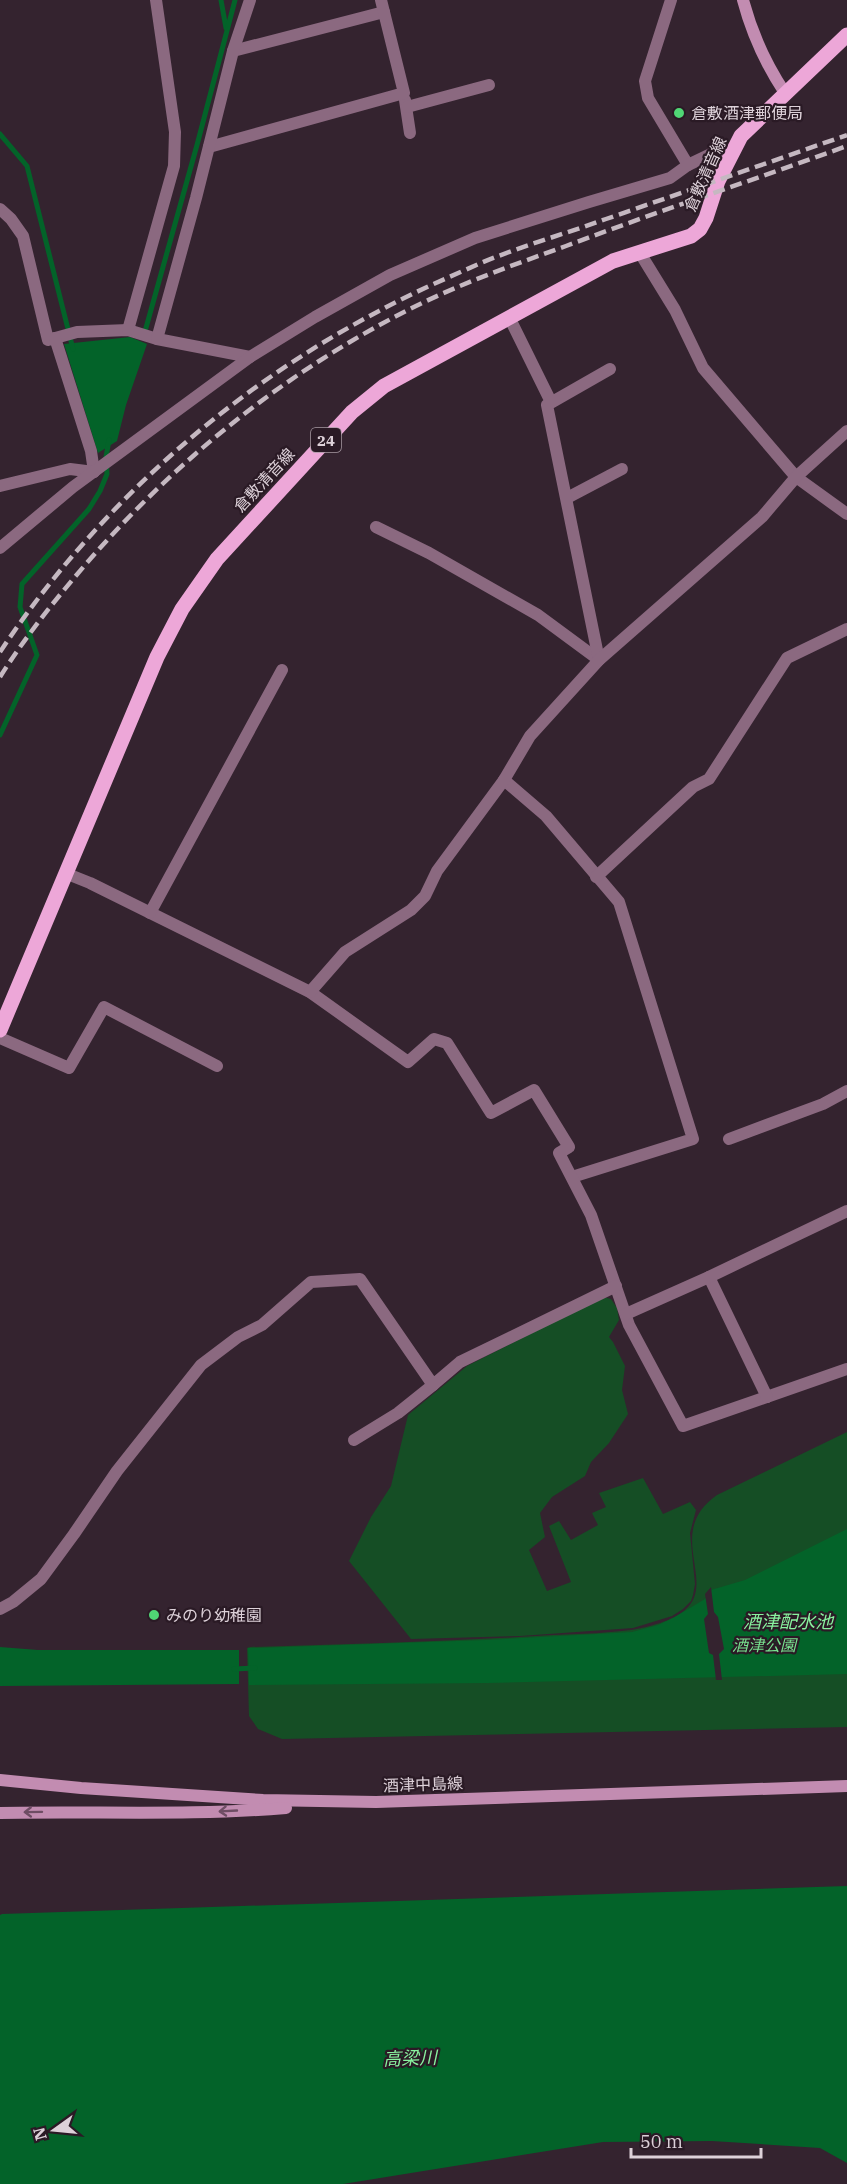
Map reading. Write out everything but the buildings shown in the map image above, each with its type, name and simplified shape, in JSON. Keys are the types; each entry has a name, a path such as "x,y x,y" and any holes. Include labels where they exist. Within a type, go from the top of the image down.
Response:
{"main road":[{"path":"743,0 751,29 764,59 785,93"},
{"name":"倉敷清音線","path":"0,1030 64,873 157,657 182,609 217,559 367,398 393,380 613,261 691,236 700,229 706,218 718,180 741,136 847,35"},
{"name":"酒津中島線","path":"0,1780 81,1788 263,1800 350,1802 847,1786"},
{"path":"0,1813 200,1813 350,1802"}],"street":[{"path":"128,330 174,166 175,132 156,0"},
{"path":"155,338 209,147 233,51 250,0"},
{"path":"671,0 645,81 648,98 688,165"},
{"path":"233,51 383,6 407,107 410,133"},
{"path":"407,107 489,85"},
{"path":"209,147 404,93"},
{"path":"0,548 96,470 250,357 390,275 475,238 670,178 688,165 711,154 731,152"},
{"path":"0,209 11,219 23,236 48,340 76,332 128,330 155,338 250,357"},
{"path":"640,253 675,310 703,368 796,477 847,514"},
{"path":"510,317 551,402"},
{"path":"59,337 96,470"},
{"path":"599,660 547,405 610,369"},
{"path":"310,992 345,952 411,910 418,903 438,871 504,780 530,736 599,660 762,517 796,477 847,430"},
{"path":"0,486 70,469 96,470"},
{"path":"567,498 622,469"},
{"path":"376,527 429,553 538,615 599,660"},
{"path":"596,877 693,787 709,779 787,658 847,630"},
{"path":"150,913 282,670"},
{"path":"504,780 546,816 619,902 693,1139 572,1177"},
{"path":"64,873 90,883 310,992 408,1062 434,1039 447,1043 492,1113 534,1090 569,1147 559,1153 591,1215 629,1325 683,1426 847,1369"},
{"path":"0,1038 69,1068 104,1007 217,1066"},
{"path":"729,1139 846,1096"},
{"path":"626,1314 847,1211"},
{"path":"709,1277 767,1397"},
{"path":"0,1609 13,1602 40,1579 117,1471 201,1365 238,1337 261,1325 310,1281 360,1279 433,1385"},
{"path":"354,1440 398,1413 460,1362 616,1286"}],"green space":[{"path":"603,1297 611,1299 617,1308 619,1320 609,1337 625,1366 622,1390 628,1414 609,1443 591,1462 585,1476 552,1497 540,1513 545,1537 529,1550 547,1591 571,1582 549,1526 559,1521 571,1540 598,1525 592,1513 606,1507 599,1493 643,1478 663,1514 690,1502 696,1510 690,1533 695,1584 691,1601 672,1616 633,1628 520,1636 411,1639 349,1561 371,1517 391,1486 408,1415 467,1366"},
{"name":"酒津公園","path":"847,1432 847,1727 282,1739 258,1729 249,1716 247,1648 250,1647 608,1632 645,1627 674,1617 686,1609 694,1598 696,1585 692,1540 694,1524 702,1509 717,1495"}],"water":[{"path":"130,337 147,344 126,405 117,441 98,453 64,344"},
{"name":"酒津配水池","path":"847,1529 847,1674 487,1683 249,1685 248,1648 485,1640 632,1632 673,1618 705,1599 711,1590 745,1580"},
{"path":"0,1647 38,1650 239,1650 239,1684 0,1686"},
{"name":"高梁川","path":"847,1886 847,2163 820,2148 712,2141 603,2142 343,2184 0,2184 0,1915 2,1914"}],"pier":[{"path":"711,1587 714,1612 718,1617 724,1649 719,1654 722,1680 716,1680 713,1655 709,1653 704,1619 708,1614 705,1594"}],"waterway":[{"path":"221,0 226,28"},
{"path":"144,335 235,0"},
{"path":"0,134 27,166 73,349"},
{"path":"0,735 37,655 20,607 22,584 89,509 100,491 107,474 106,457 109,440"},
{"path":"234,1669 255,1668"}],"railway":[{"path":"0,652 37,600 78,550 121,503 168,458 218,416 269,378 323,343 404,298 496,257 847,135"},
{"path":"0,677 64,590 147,499 228,427 270,394 315,364 408,310 466,283 847,146"}],"place":[{"name":"倉敷酒津郵便局","path":"679,113"},
{"name":"みのり幼稚園","path":"154,1615"}]}
